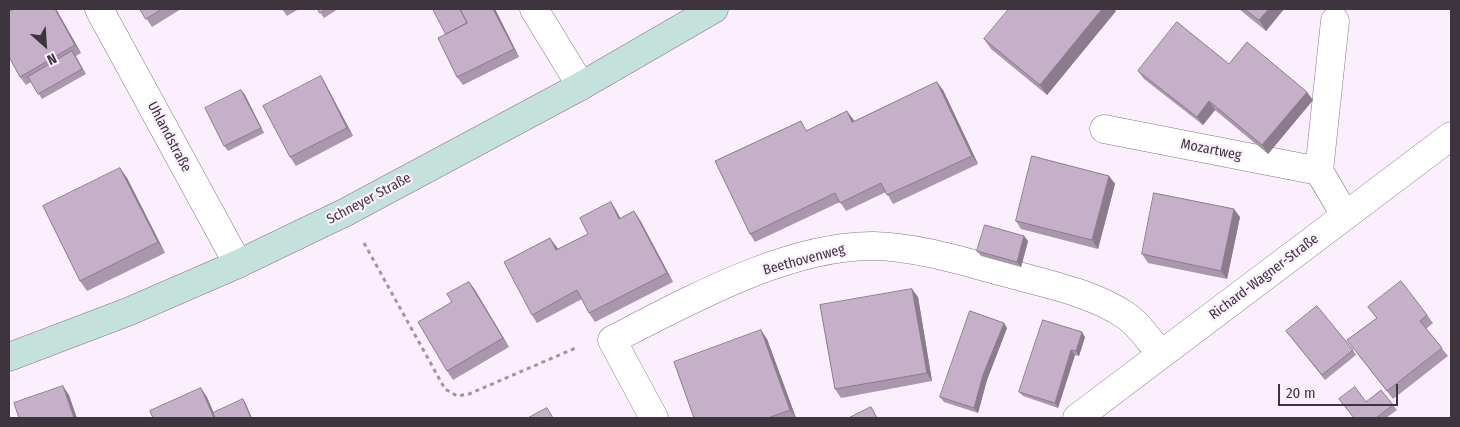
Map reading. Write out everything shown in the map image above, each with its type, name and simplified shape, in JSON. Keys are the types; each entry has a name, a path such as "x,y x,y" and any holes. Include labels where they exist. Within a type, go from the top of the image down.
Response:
{"street":[{"name":"Uhlandstraße","path":"100,9 238,264"},
{"path":"534,9 581,86"},
{"name":"Schneyer Straße","path":"9,357 130,311 238,264 346,212 581,86 714,9"},
{"path":"1334,21 1319,171 1345,215"},
{"name":"Mozartweg","path":"1104,129 1319,171"},
{"name":"Richard-Wagner-Straße","path":"1077,418 1451,136"},
{"name":"Beethovenweg","path":"612,340 696,298 778,264 840,248 875,246 910,250 1073,291 1126,316 1161,354"},
{"path":"612,340 654,418"}],"path":[{"path":"346,212 445,389 457,396 469,394 579,346 612,340"}],"building":[{"path":"15,9 55,9 75,45 20,77 9,57 9,12"},
{"path":"140,9 162,9 146,19"},
{"path":"318,9 327,9 320,13"},
{"path":"433,9 460,9 467,23 446,34"},
{"path":"460,9 493,9 514,49 457,77 438,38 467,23"},
{"path":"1009,9 1102,9 1040,85 984,39"},
{"path":"1245,9 1269,9 1259,20"},
{"path":"1177,22 1229,64 1247,42 1307,92 1262,145 1209,101 1197,117 1138,71"},
{"path":"72,51 82,69 38,94 28,77"},
{"path":"321,76 347,128 290,157 263,106"},
{"path":"937,82 972,156 887,195 881,183 840,203 835,193 750,234 715,161 801,121 806,131 847,111 852,122"},
{"path":"241,90 261,128 224,146 205,108"},
{"path":"1032,156 1109,176 1092,240 1016,221"},
{"path":"120,168 158,242 80,281 43,206"},
{"path":"1154,193 1234,209 1221,271 1142,254"},
{"path":"611,202 619,219 634,211 667,273 589,313 577,290 532,315 504,262 550,238 556,250 588,234 580,218"},
{"path":"985,225 1024,236 1017,262 977,251"},
{"path":"1401,281 1427,315 1420,321 1442,348 1387,391 1347,340 1377,318 1368,307"},
{"path":"469,282 503,338 447,371 418,322 452,302 447,294"},
{"path":"912,289 927,373 835,389 820,305"},
{"path":"1317,306 1353,350 1322,375 1286,331"},
{"path":"970,311 1004,323 983,375 974,408 940,397"},
{"path":"1043,320 1082,332 1076,351 1071,350 1055,403 1019,392"},
{"path":"761,330 790,410 768,418 694,418 674,362"},
{"path":"63,386 74,418 19,418 14,403"},
{"path":"1355,387 1366,402 1381,390 1393,405 1376,418 1354,418 1339,399"},
{"path":"201,388 214,418 153,418 150,411"},
{"path":"243,399 251,418 215,418 213,413"},
{"path":"871,407 877,418 849,418"},
{"path":"547,408 553,418 528,418"}]}
